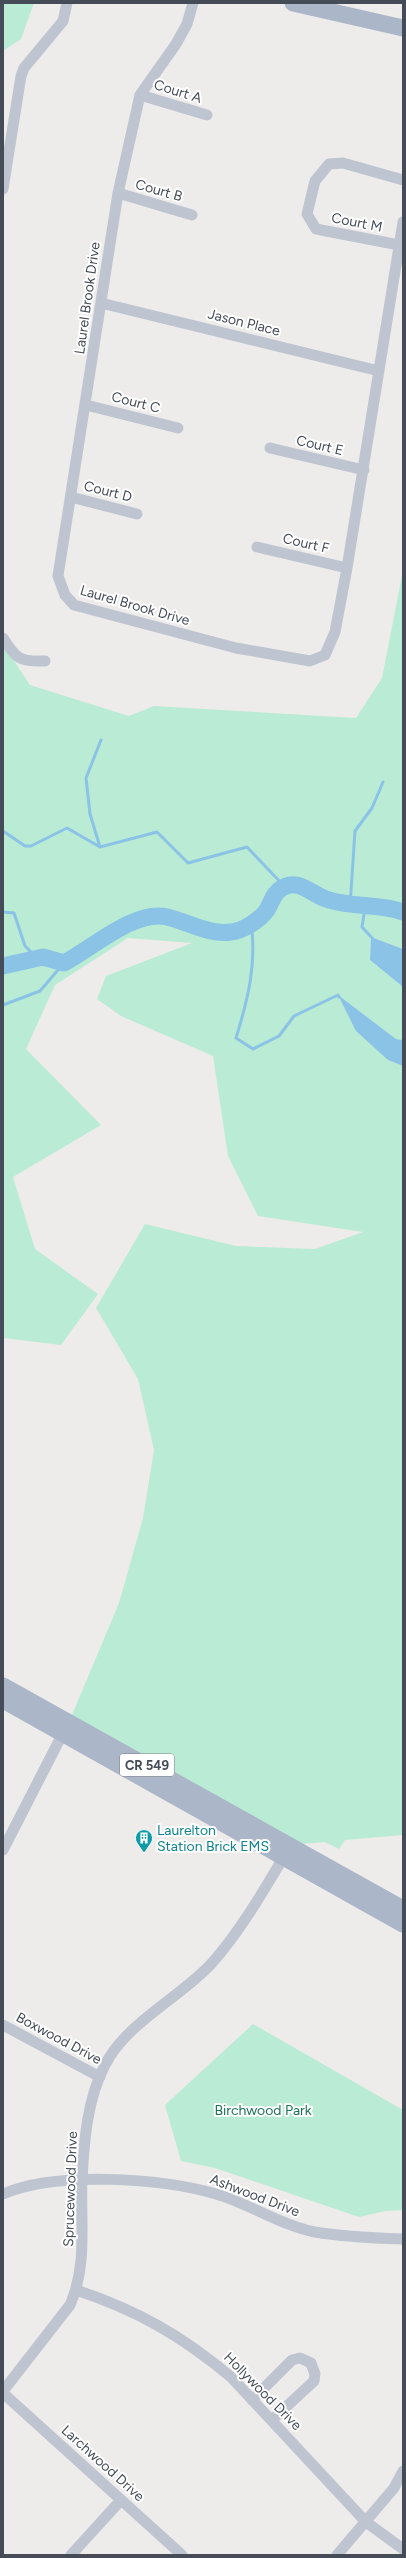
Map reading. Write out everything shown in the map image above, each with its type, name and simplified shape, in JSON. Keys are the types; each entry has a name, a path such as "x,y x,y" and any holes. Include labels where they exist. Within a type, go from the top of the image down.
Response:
{"main road":[{"path":"293,3 403,28"},
{"name":"CR 549","path":"3,1686 287,1851 403,1924"},
{"name":"CR 549","path":"3,1700 64,1734 287,1851 403,1909"}],"street":[{"path":"3,189 21,76 24,68 63,21 67,3"},
{"name":"Laurel Brook Drive","path":"193,3 187,24 176,44 140,95 118,193 58,576 69,601 74,605 236,648 310,661 325,655 335,632 347,568 403,222"},
{"name":"Court A","path":"140,95 207,115"},
{"name":"Court M","path":"399,245 316,229 307,214 315,180 329,164 343,163 403,180"},
{"name":"Court B","path":"118,193 192,215"},
{"name":"Jason Place","path":"101,303 379,371"},
{"name":"Court C","path":"86,405 178,428"},
{"name":"Court E","path":"270,448 364,470"},
{"name":"Court D","path":"71,497 137,514"},
{"name":"Court F","path":"257,547 347,568"},
{"path":"3,638 11,652 23,661 45,661"},
{"path":"3,1850 64,1734"},
{"name":"Sprucewood Drive","path":"3,2392 70,2305 76,2290 82,2263 82,2180 88,2115 100,2077 108,2059 128,2036 211,1964 272,1878 287,1851"},
{"name":"Boxwood Drive","path":"3,2025 100,2077"},
{"name":"Ashwood Drive","path":"3,2194 54,2182 82,2180 176,2184 217,2194 292,2226 315,2232 357,2238 403,2239"},
{"name":"Hollywood Drive","path":"76,2290 133,2312 182,2338 231,2377 366,2522 403,2548"},
{"path":"252,2400 292,2360 300,2358 311,2363 315,2374 314,2381 272,2420"},
{"name":"Larchwood Drive","path":"3,2392 182,2555"},
{"path":"337,2555 394,2488 403,2471"},
{"path":"71,2555 121,2500"}],"green space":[{"path":"3,3 34,3 21,39 3,51"},
{"path":"403,570 403,949 371,937 370,960 403,987 403,1040 396,1039 339,996 388,1060 403,1066 403,1835 345,1840 339,1849 325,1842 290,1845 69,1722 119,1603 143,1518 154,1450 138,1379 96,1308 145,1224 236,1246 315,1249 363,1232 258,1216 228,1156 213,1056 121,1016 97,999 106,976 192,943 128,938 55,985 26,1049 101,1125 13,1177 35,1249 98,1294 61,1345 3,1338 3,644 30,685 129,716 154,706 356,718 382,678"},
{"name":"Birchwood Park","path":"253,2024 403,2110 403,2210 385,2211 359,2217 215,2168 181,2161 165,2105"}],"water":[{"path":"371,937 403,949 403,987 370,960"},
{"path":"338,995 396,1039 403,1040 403,1066 388,1060 356,1031"}],"waterway":[{"path":"101,740 86,778 90,814 100,847 157,832 188,863 247,847 284,886"},
{"path":"350,906 355,831 372,808 383,782"},
{"path":"3,831 25,846 31,846 67,828 100,847"},
{"path":"3,966 43,957 64,963 127,924 154,916 175,919 214,932 236,931 246,927 260,918 267,910 277,892 288,885 305,888 320,897 336,902 384,907 403,912"},
{"path":"365,908 362,927 373,939"},
{"path":"3,912 14,913 25,946 37,958"},
{"path":"251,923 253,938 252,967 248,995 236,1038 253,1049 279,1036 294,1016 338,995 339,997"},
{"path":"3,1005 40,991 64,963"}],"place":[{"name":"Laurelton Station Brick EMS","path":"144,1853"}]}
